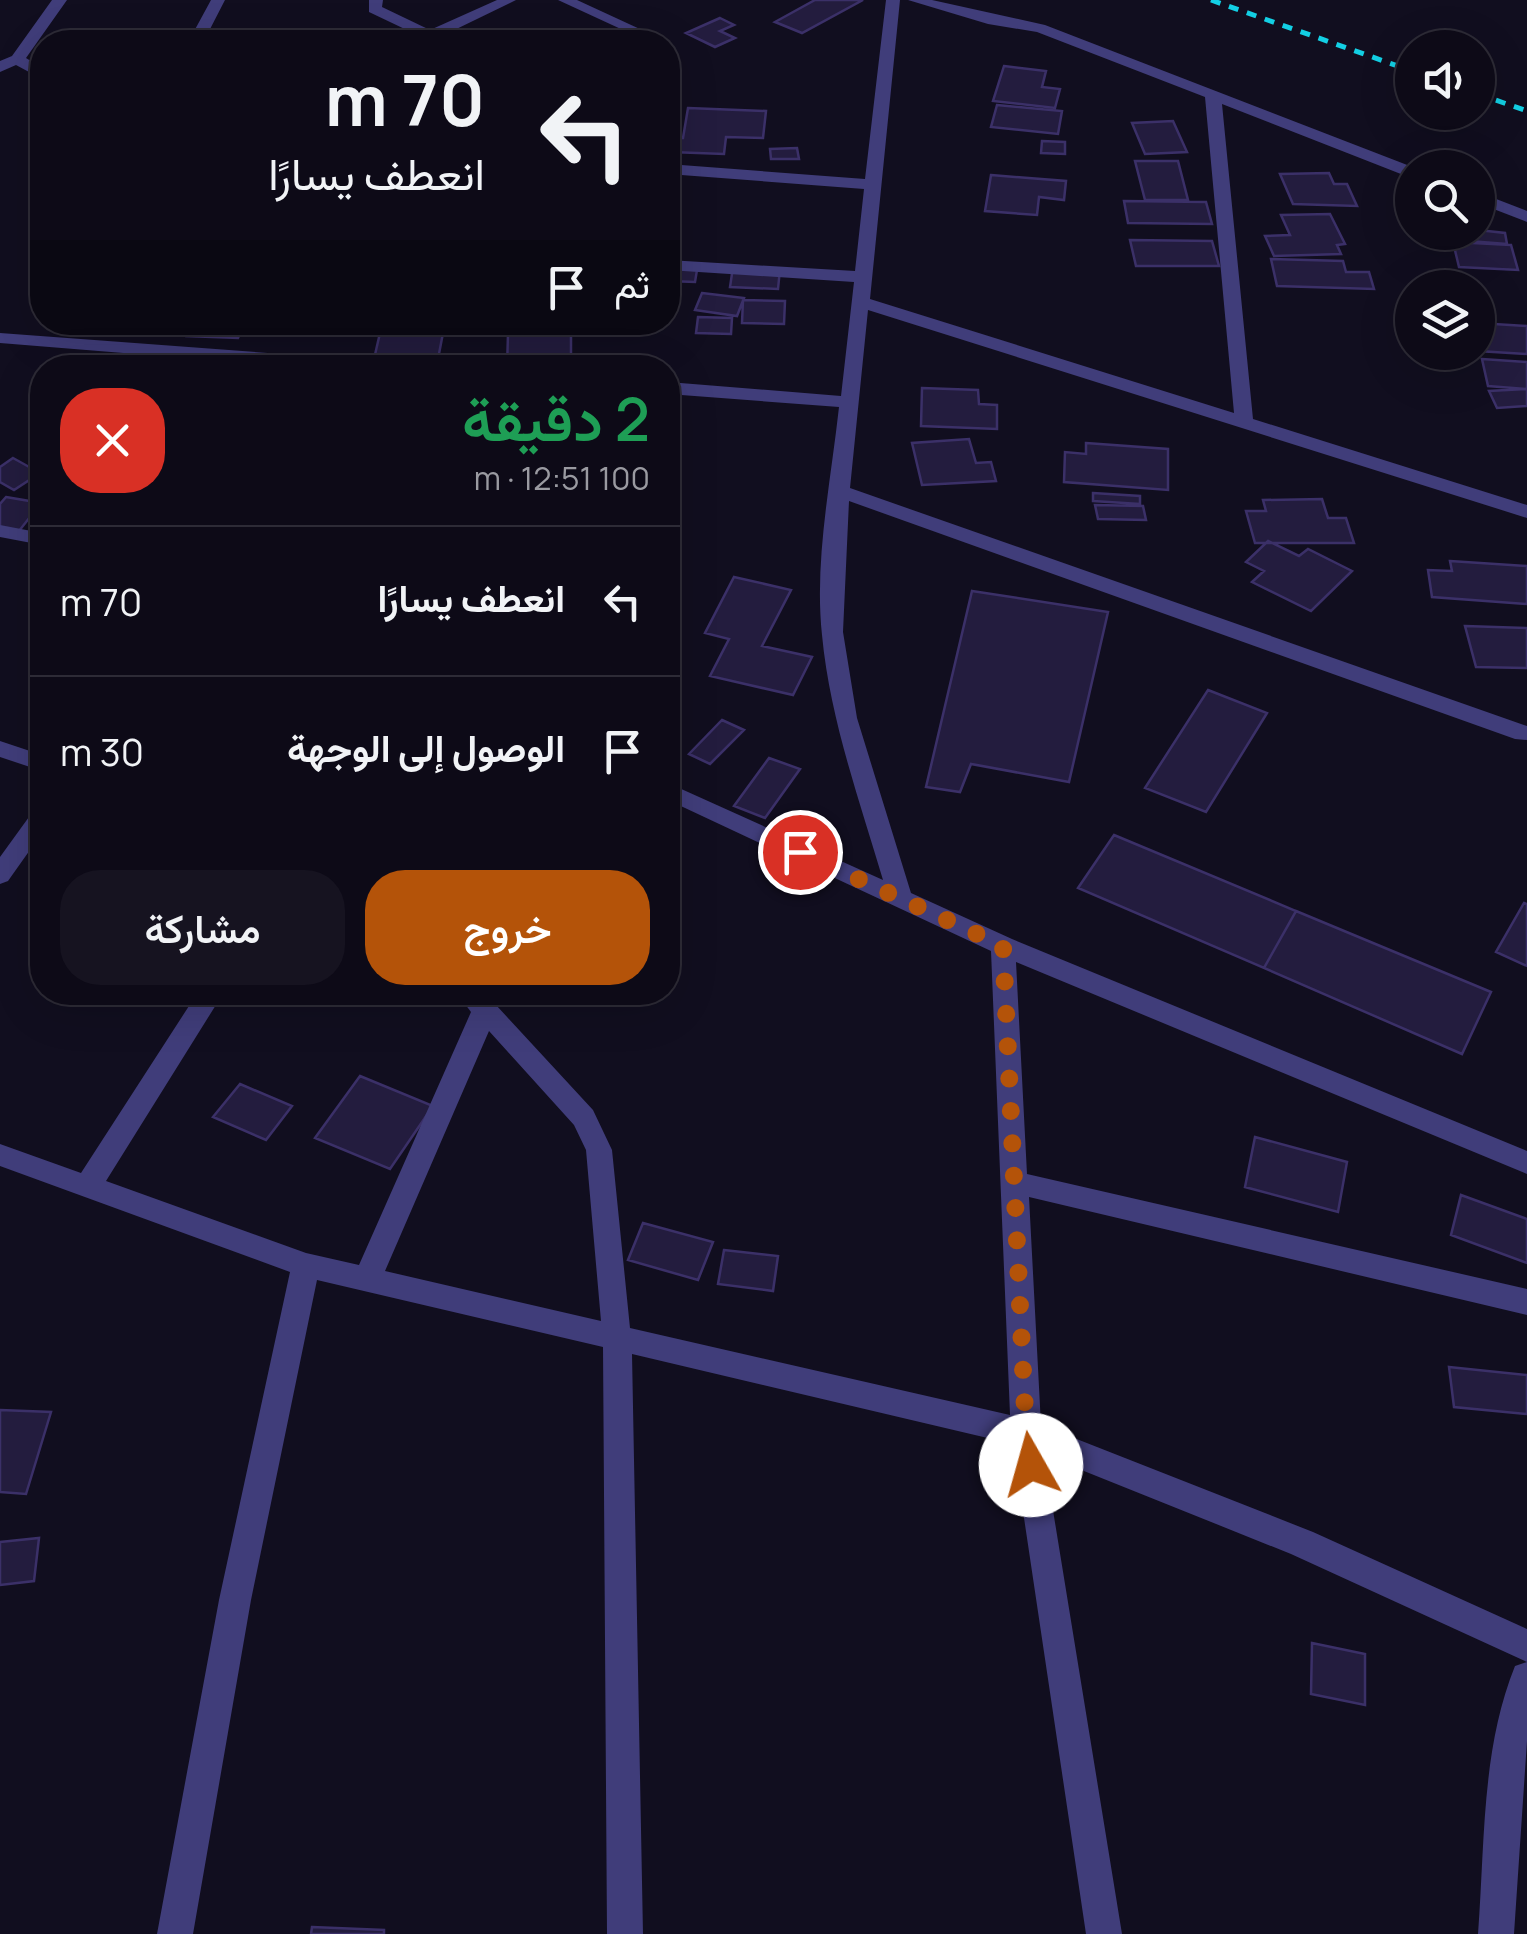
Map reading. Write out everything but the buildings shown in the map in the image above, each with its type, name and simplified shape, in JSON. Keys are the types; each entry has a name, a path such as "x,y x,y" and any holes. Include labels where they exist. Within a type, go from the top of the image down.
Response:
{"street":[{"path":"38,30 60,0"},
{"path":"203,30 218,0"},
{"path":"376,0 374,9 417,30"},
{"path":"453,30 509,0"},
{"path":"565,0 633,30"},
{"path":"893,0 839,491 832,632 846,718 900,898"},
{"path":"916,0 988,20 1040,28 1395,165"},
{"path":"0,68 17,59 30,41"},
{"path":"17,59 30,67"},
{"path":"1213,95 1244,423"},
{"path":"680,169 873,186"},
{"path":"1495,204 1527,216"},
{"path":"680,267 863,277"},
{"path":"860,302 1527,512"},
{"path":"0,338 215,355"},
{"path":"680,389 849,402"},
{"path":"839,491 1523,733"},
{"path":"0,531 30,537"},
{"path":"0,749 30,756"},
{"path":"680,797 1003,946 1527,1162"},
{"path":"0,875 30,833"},
{"path":"1003,946 1026,1433 1104,1934"},
{"path":"86,1187 204,1005"},
{"path":"367,1280 474,1005"},
{"path":"480,1005 584,1118 599,1150 617,1339 626,1934"},
{"path":"0,1156 306,1265 1026,1433 1302,1543 1527,1646"},
{"path":"1014,1182 1527,1302"},
{"path":"175,1934 235,1600 306,1265"},
{"path":"1496,1934 1508,1750 1527,1678"}],"railway":[{"path":"1211,0 1395,65"},
{"path":"1495,100 1527,111"}],"route":[{"path":"800,852 1003,946 1026,1433 1031,1465"}]}
